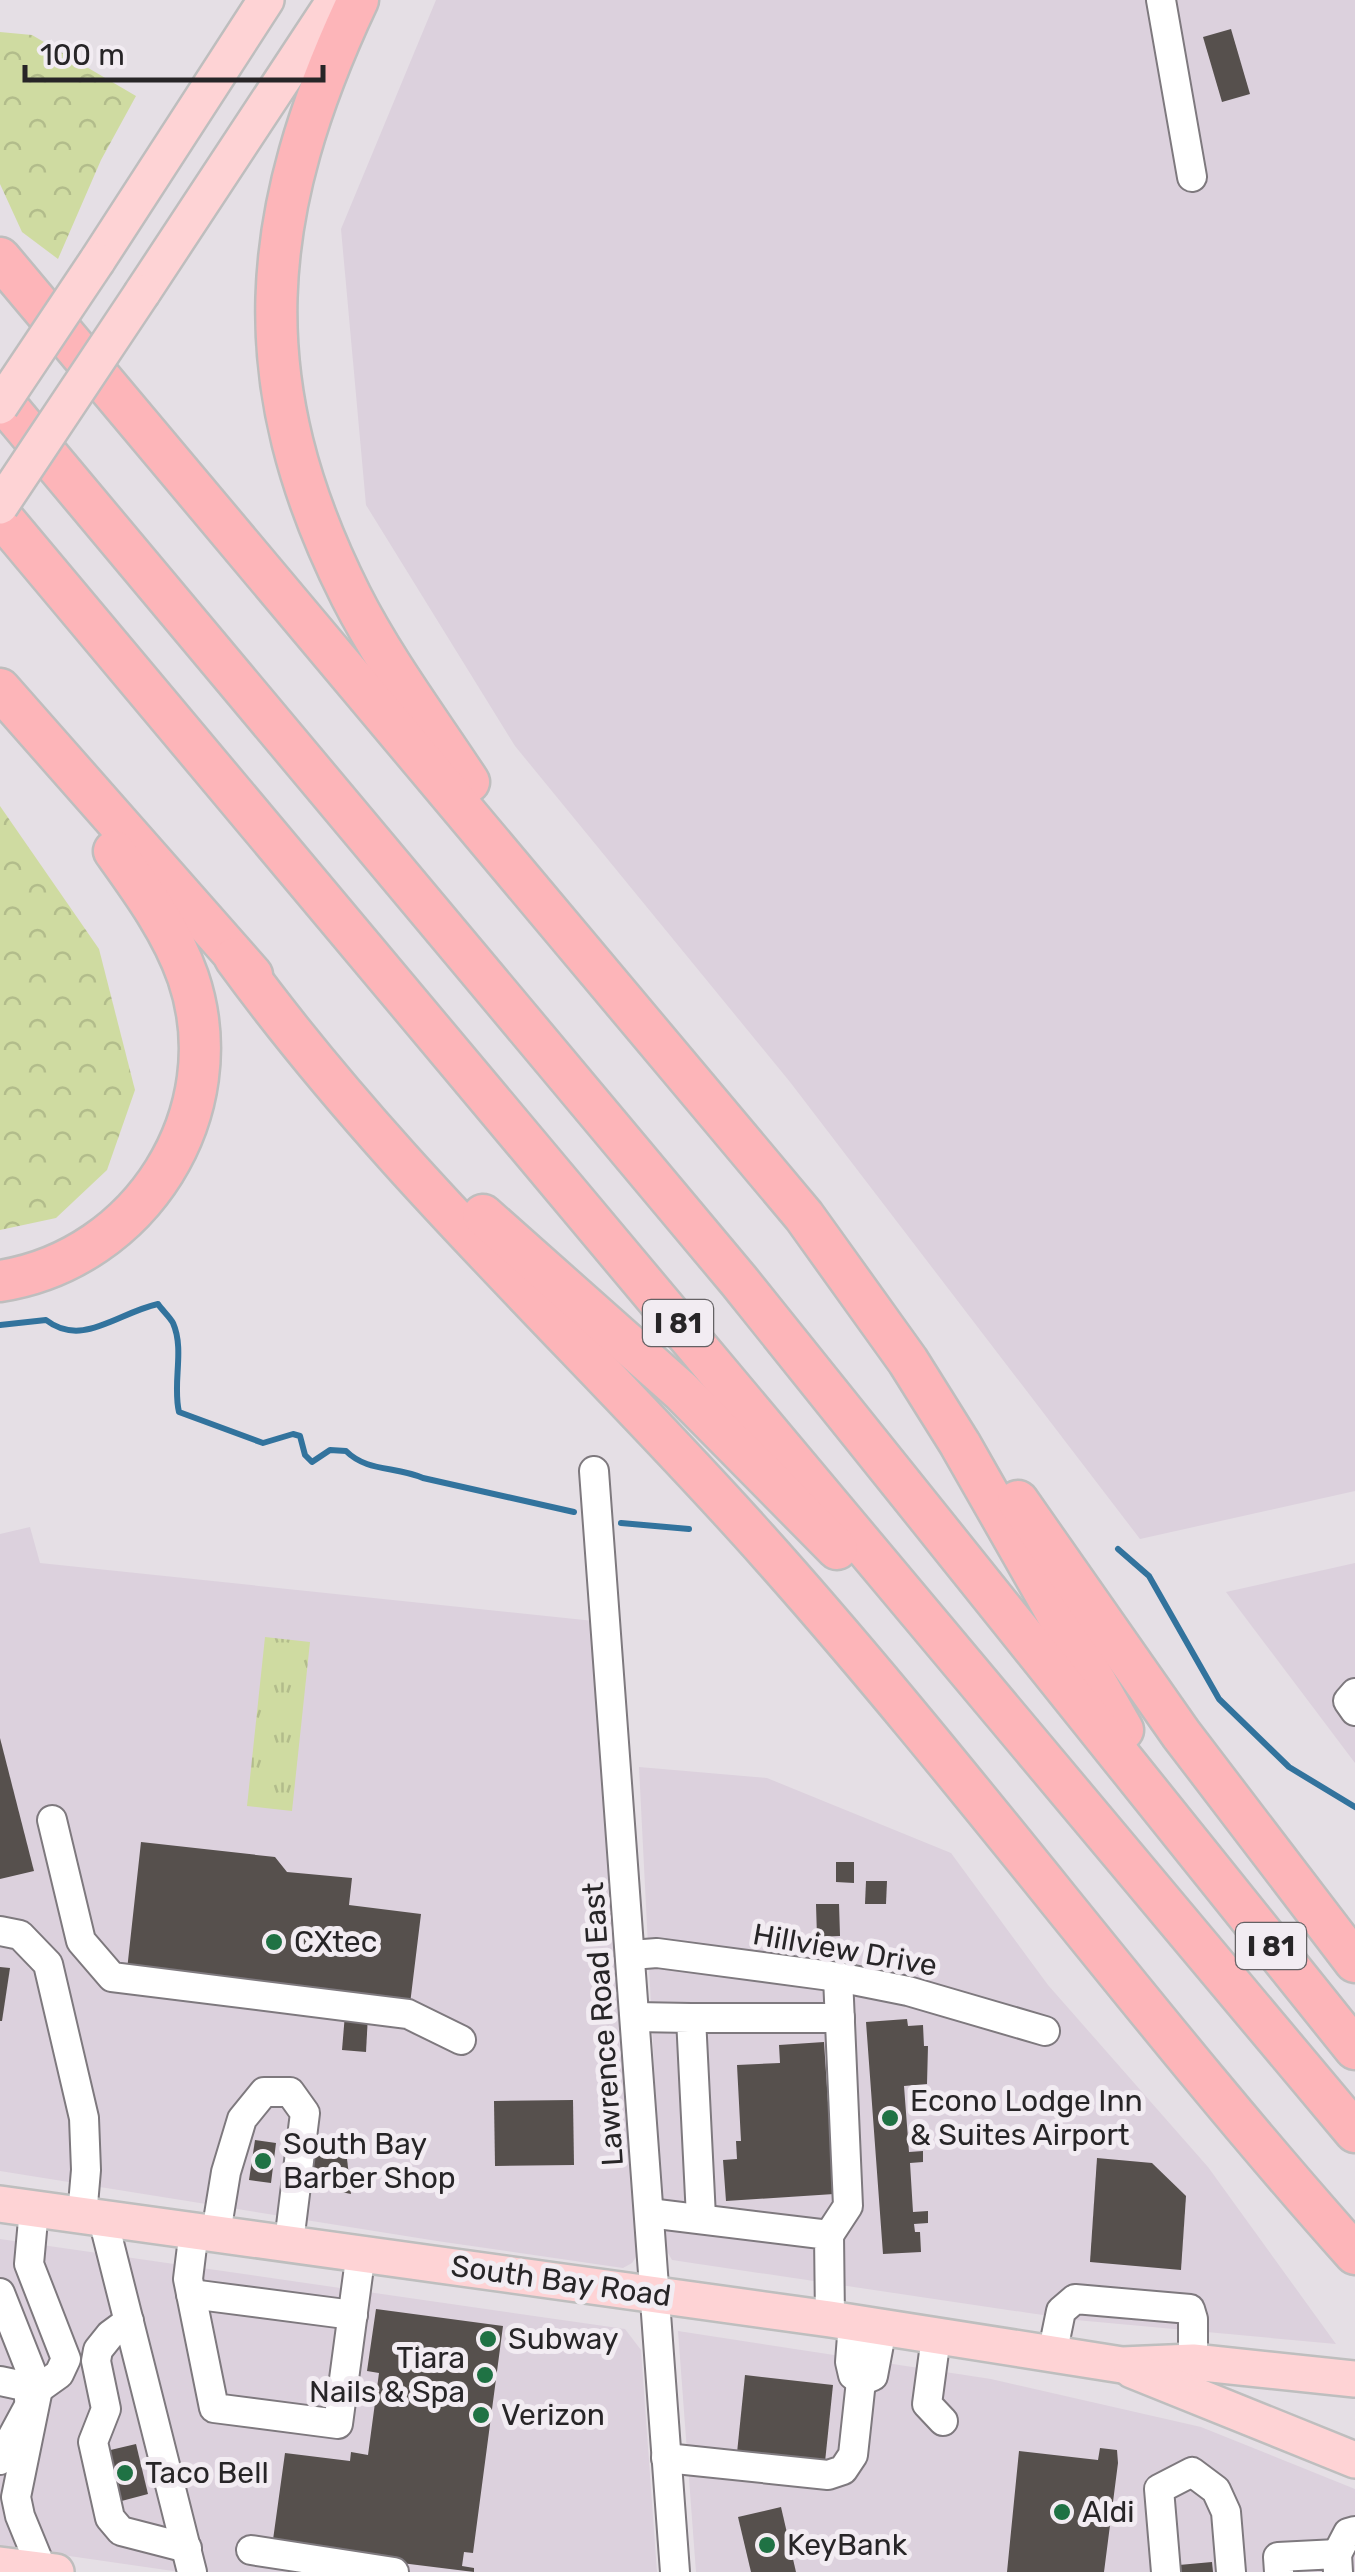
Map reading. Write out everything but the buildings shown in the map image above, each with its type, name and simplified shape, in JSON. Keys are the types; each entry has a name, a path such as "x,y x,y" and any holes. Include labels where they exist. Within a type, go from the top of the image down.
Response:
{"highway":[{"path":"358,0 325,69 287,196 275,291 284,408 294,455 307,496 352,598 580,947"},
{"path":"0,258 804,1216 908,1361 960,1444 1188,1842"},
{"name":"I 81","path":"0,398 740,1280 1355,2050"},
{"name":"I 81","path":"0,515 1355,2132"},
{"path":"0,692 402,1138 681,1391 1018,1730"},
{"path":"0,692 137,883 171,938 188,978 199,1029 200,1080 188,1126 162,1178 138,1206 98,1240 52,1266 0,1280"},
{"path":"236,958 267,1001 418,1181 730,1508 824,1615 1273,2162 1355,2254"},
{"path":"908,1361 975,1440 1181,1734 1355,1962"}],"main road":[{"path":"0,406 266,0"},
{"path":"0,506 335,0"},
{"name":"South Bay Road","path":"17,2206 855,2323 1122,2366 1194,2362 1355,2379"},
{"name":"South Bay Road","path":"1122,2366 1355,2460"},
{"path":"0,2565 48,2572"}],"street":[{"path":"1161,0 1192,177"},
{"name":"Lawrence Road East","path":"594,1471 675,2572"},
{"path":"1355,1693 1348,1700 1355,1712"},
{"path":"52,1820 82,1941 112,1977 408,2014 461,2040"},
{"path":"0,1931 20,1935 48,1964 84,2118 92,2217 129,2321 189,2560"},
{"name":"Hillview Drive","path":"631,1955 657,1953 838,1977 908,1990 1045,2030"},
{"path":"829,2234 848,2206 838,1977"},
{"path":"635,2016 840,2018"},
{"path":"691,2018 701,2216"},
{"path":"289,2242 305,2113 290,2092 264,2092 242,2119 188,2278 214,2408 338,2424 361,2252"},
{"path":"0,2429 38,2389 59,2374 66,2358 29,2264 17,2206"},
{"path":"650,2212 829,2234"},
{"path":"666,2458 828,2475 844,2470 853,2455 862,2381 873,2376 829,2234"},
{"path":"0,2293 38,2389 16,2497 9,2505 48,2572"},
{"path":"191,2294 352,2315"},
{"path":"1052,2355 1061,2311 1075,2299 1190,2309 1194,2362"},
{"path":"129,2321 110,2335 98,2350 96,2361 106,2409 93,2442 110,2518 121,2531 189,2560"},
{"path":"936,2337 928,2404 944,2421"},
{"path":"0,2357 38,2389"},
{"path":"0,2381 38,2389"},
{"path":"0,2460 38,2389"},
{"path":"1166,2572 1159,2489 1192,2472 1216,2490 1226,2512 1231,2572"},
{"path":"1178,2572 1171,2501 1185,2490 1196,2491 1210,2503 1220,2572"},
{"path":"1279,2572 1278,2557 1338,2563 1348,2533 1355,2531"},
{"path":"251,2550 394,2572"}],"shaded area":[{"path":"436,0 1355,0 1355,1491 1140,1539 790,1082 515,746 366,505 341,229"},
{"path":"30,1527 40,1563 594,1621 638,2254 632,2263 623,2268 437,2241 0,2171 0,1534"},
{"path":"1355,1563 1355,1763 1226,1592"},
{"path":"639,1767 767,1778 951,1853 1048,1985 1208,2167 1336,2344 1076,2320 672,2260 663,2244"},
{"path":"0,2239 625,2329 641,2350 657,2572 180,2572 0,2546"},
{"path":"678,2331 991,2379 1201,2427 1355,2489 1355,2572 696,2572"}],"green space":[{"path":"0,32 32,35 136,96 101,160 58,259 22,232 0,184"},
{"path":"0,806 99,949 135,1090 107,1170 56,1218 0,1230"},
{"path":"265,1637 310,1642 292,1811 247,1806"}],"waterway":[{"path":"0,1325 46,1320 59,1328 86,1330 158,1304 176,1333 179,1412 263,1443 293,1434 300,1436 305,1455 312,1462 330,1450 346,1451 372,1466 574,1512"},
{"path":"621,1523 689,1529"},
{"path":"1118,1549 1149,1576 1219,1699 1289,1767 1355,1807"}],"place":[{"name":"CXtec","path":"274,1942"},
{"name":"Econo Lodge Inn & Suites Airport","path":"890,2118"},
{"name":"South Bay Barber Shop","path":"263,2161"},
{"name":"Subway","path":"488,2339"},
{"name":"Tiara Nails & Spa","path":"485,2375"},
{"name":"Verizon","path":"481,2415"},
{"name":"Taco Bell","path":"125,2473"},
{"name":"Aldi","path":"1062,2512"},
{"name":"KeyBank","path":"767,2545"}]}
